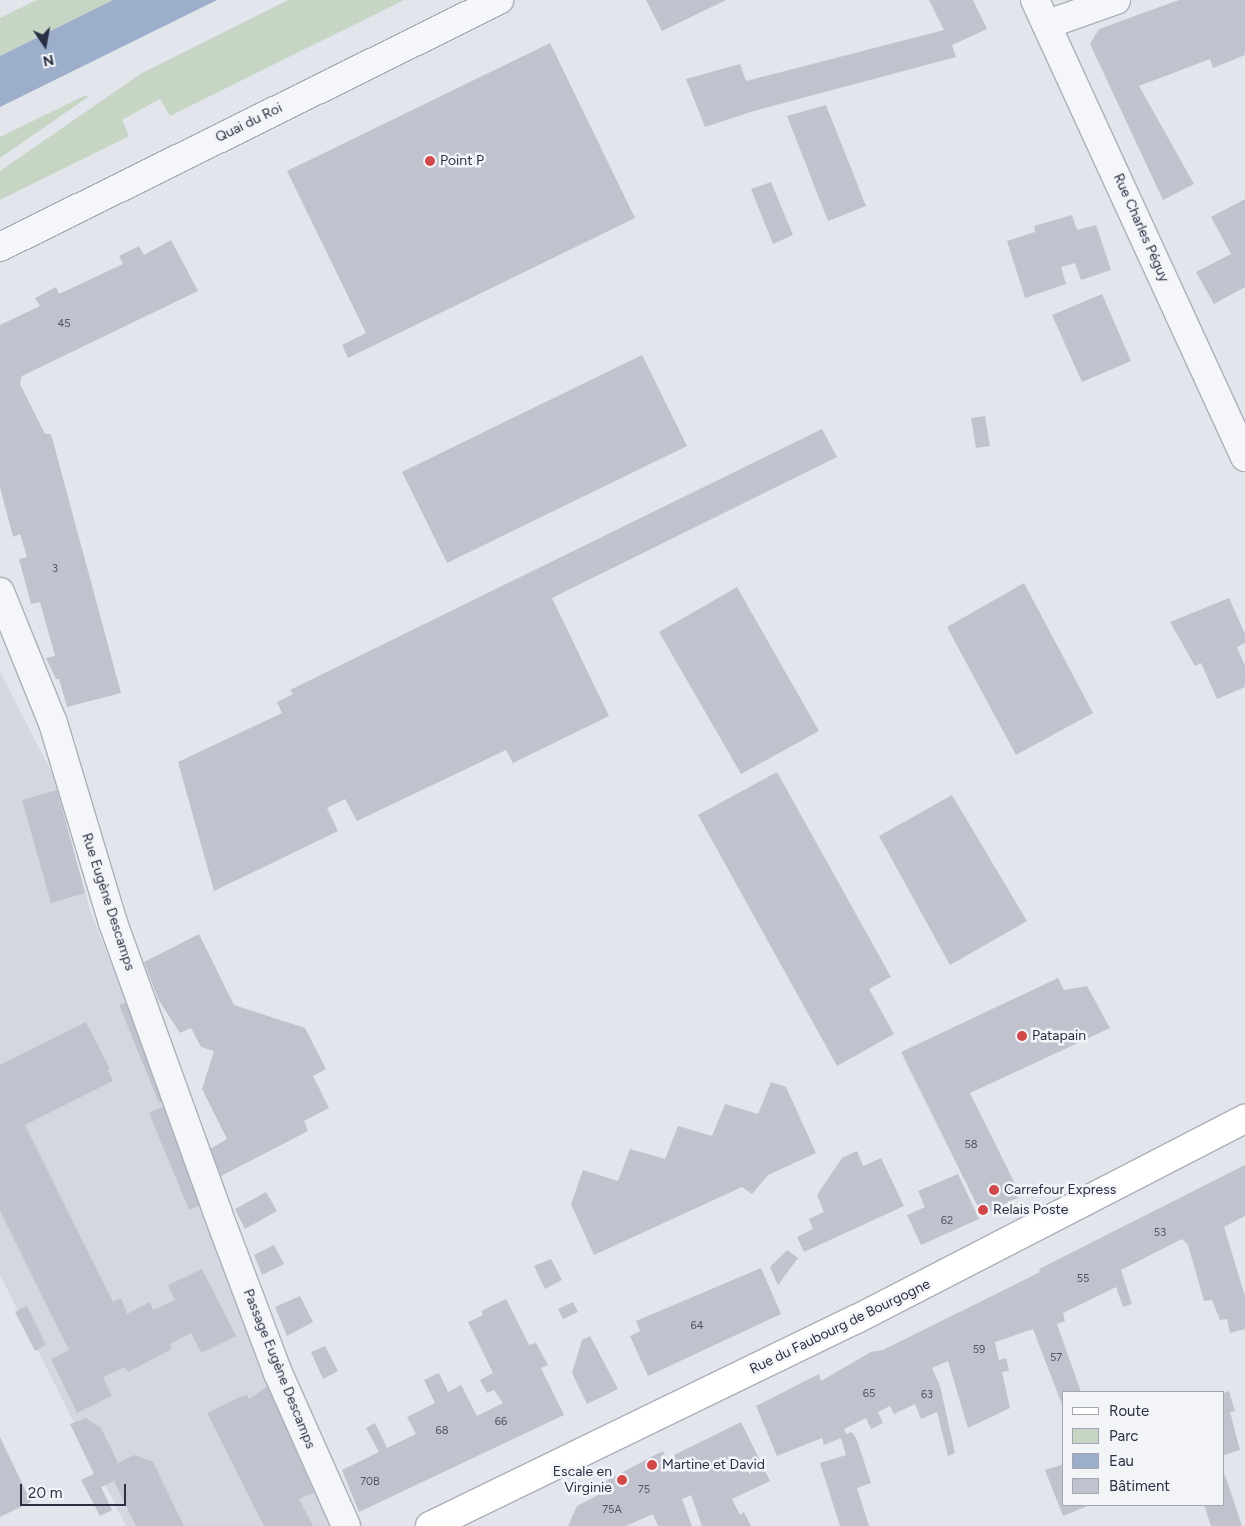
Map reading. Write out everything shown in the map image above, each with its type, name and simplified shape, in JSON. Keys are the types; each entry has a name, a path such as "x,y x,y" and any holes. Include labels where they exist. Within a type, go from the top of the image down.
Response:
{"main road":[{"name":"Rue du Faubourg de Bourgogne","path":"430,1526 846,1325 1245,1119"}],"street":[{"name":"Quai du Roi","path":"0,247 499,0"},
{"name":"Rue Charles Péguy","path":"1035,0 1048,24 1245,457"},
{"path":"1048,24 1116,0"},
{"name":"Rue Eugène Descamps","path":"0,592 53,723 113,923 217,1211"},
{"name":"Passage Eugène Descamps","path":"217,1211 278,1373 346,1526"}],"shaded area":[{"path":"0,672 54,777 91,914 341,1523 335,1526 126,1526 0,1275"}],"green space":[{"path":"37,0 113,0 0,56 0,18"},
{"path":"288,0 404,0 170,116 160,99 122,120 129,136 0,200 0,171 142,73"},
{"path":"86,95 88,97 0,158 0,137"}],"water":[{"path":"113,0 217,0 0,107 0,56"}],"building":[{"path":"646,0 726,0 662,31"},
{"path":"929,0 973,0 987,29 952,45 956,57 754,111 705,127 686,79 740,64 746,81 944,30"},
{"path":"1179,0 1245,0 1245,55 1213,68 1210,59 1139,86 1194,184 1163,200 1090,44 1099,29"},
{"path":"550,43 635,218 348,358 342,345 366,333 287,171"},
{"path":"826,105 866,206 828,221 787,116"},
{"path":"771,182 793,235 773,244 751,189"},
{"path":"1245,199 1245,287 1214,304 1196,272 1231,254 1211,217"},
{"path":"1072,215 1077,230 1096,225 1111,270 1081,280 1075,263 1061,267 1066,284 1025,298 1007,241 1035,232 1034,226"},
{"path":"171,240 198,291 22,376 20,384 45,434 51,434 121,693 67,707 59,679 56,679 46,658 55,656 40,602 31,604 19,559 27,557 20,534 13,537 0,487 0,325 40,306 35,298 56,287 59,294 123,264 119,256 139,246 144,255"},
{"path":"1102,294 1131,361 1082,382 1052,315"},
{"path":"642,355 687,446 447,563 402,472"},
{"path":"985,416 990,446 976,448 971,418"},
{"path":"822,429 837,457 552,598 609,716 513,763 506,750 357,821 345,799 327,808 338,831 214,891 178,762 282,713 277,702 293,694 290,690"},
{"path":"1024,583 1093,713 1016,755 947,627"},
{"path":"737,587 819,731 741,774 659,632"},
{"path":"1229,598 1245,634 1245,643 1237,647 1245,666 1245,687 1217,699 1201,663 1195,666 1170,622"},
{"path":"777,772 891,977 869,989 894,1034 837,1066 698,815"},
{"path":"57,790 85,893 51,903 22,800"},
{"path":"952,795 1027,921 950,965 879,836"},
{"path":"199,934 234,1005 305,1028 326,1069 313,1076 329,1108 304,1121 308,1131 221,1176 210,1149 227,1139 202,1089 214,1051 201,1047 191,1028 180,1033 158,999 144,962"},
{"path":"1058,978 1064,990 1087,986 1110,1028 970,1093 1021,1196 982,1215 901,1052"},
{"path":"127,1002 167,1099 159,1103 119,1005"},
{"path":"86,1022 110,1069 108,1070 113,1081 25,1125 113,1302 121,1298 127,1314 150,1302 153,1310 175,1300 168,1285 202,1269 236,1336 201,1353 191,1333 170,1344 172,1349 128,1372 125,1367 103,1377 112,1396 77,1413 51,1359 69,1350 0,1211 0,1065"},
{"path":"771,1082 786,1087 816,1153 768,1175 752,1194 742,1187 594,1255 571,1204 583,1170 618,1181 630,1149 665,1159 678,1126 712,1136 725,1104 758,1114"},
{"path":"169,1104 209,1202 189,1210 149,1113"},
{"path":"857,1151 863,1166 881,1158 904,1206 804,1252 797,1237 813,1229 809,1219 824,1212 817,1195 842,1158"},
{"path":"1245,1165 1245,1216 1224,1227 1245,1296 1245,1329 1230,1333 1227,1319 1220,1320 1212,1300 1204,1301 1188,1245 1182,1239 1121,1270 1132,1304 1123,1307 1116,1287 1063,1313 1065,1321 1057,1324 1081,1391 1062,1391 1062,1405 1033,1329 995,1342 999,1360 1006,1358 1009,1371 1002,1372 1010,1408 968,1428 948,1361 932,1368 940,1386 955,1453 948,1456 937,1412 921,1419 915,1404 894,1414 890,1406 878,1412 883,1423 871,1429 866,1418 844,1429 846,1434 852,1432 857,1440 871,1483 857,1488 869,1526 840,1526 820,1463 846,1455 841,1438 824,1445 822,1438 777,1456 756,1406 819,1374 821,1381 871,1352 883,1350 1040,1272 1039,1269"},
{"path":"958,1174 979,1219 921,1245 907,1215 925,1207 918,1191"},
{"path":"266,1192 277,1211 245,1229 235,1209"},
{"path":"274,1245 284,1264 262,1275 254,1255"},
{"path":"787,1250 798,1258 778,1285 770,1267"},
{"path":"551,1259 562,1280 545,1289 534,1266"},
{"path":"761,1268 781,1314 648,1376 630,1336 640,1331 636,1321"},
{"path":"300,1296 313,1322 287,1336 275,1307"},
{"path":"506,1299 529,1345 536,1343 548,1365 541,1368 564,1415 359,1512 342,1470 379,1452 366,1428 375,1423 387,1448 416,1434 407,1417 435,1403 424,1380 439,1373 448,1392 461,1385 477,1416 503,1403 494,1390 487,1393 480,1380 493,1373 468,1322 483,1315 481,1311"},
{"path":"573,1302 578,1312 563,1319 558,1309"},
{"path":"27,1306 46,1345 35,1351 15,1312"},
{"path":"590,1336 618,1389 587,1404 572,1373 582,1340"},
{"path":"325,1346 338,1371 323,1379 311,1352"},
{"path":"269,1385 314,1493 299,1499 313,1526 264,1526 207,1413 240,1397 247,1395 249,1399"},
{"path":"1229,1391 1235,1411 1230,1412 1240,1450 1225,1455 1225,1393"},
{"path":"86,1418 101,1428 118,1463 134,1455 153,1462 184,1526 136,1526 114,1481 101,1487 112,1510 100,1516 81,1480 94,1474 70,1424"},
{"path":"741,1422 770,1481 732,1499 740,1515 744,1512 751,1526 702,1526 691,1495 682,1499 692,1526 658,1526 653,1514 626,1526 568,1526 577,1506 598,1495 594,1487 663,1451 666,1459"},
{"path":"0,1437 31,1502 0,1517"},
{"path":"1062,1465 1062,1506 1088,1506 1063,1516 1045,1470"},
{"path":"1225,1476 1242,1526 1211,1526 1204,1506 1225,1506"}],"place":[{"name":"Point P","path":"430,161"},
{"name":"Patapain","path":"1022,1036"},
{"name":"Carrefour Express","path":"994,1190"},
{"name":"Relais Poste","path":"983,1210"},
{"name":"Martine et David","path":"652,1465"},
{"name":"Escale en Virginie","path":"622,1480"}]}
